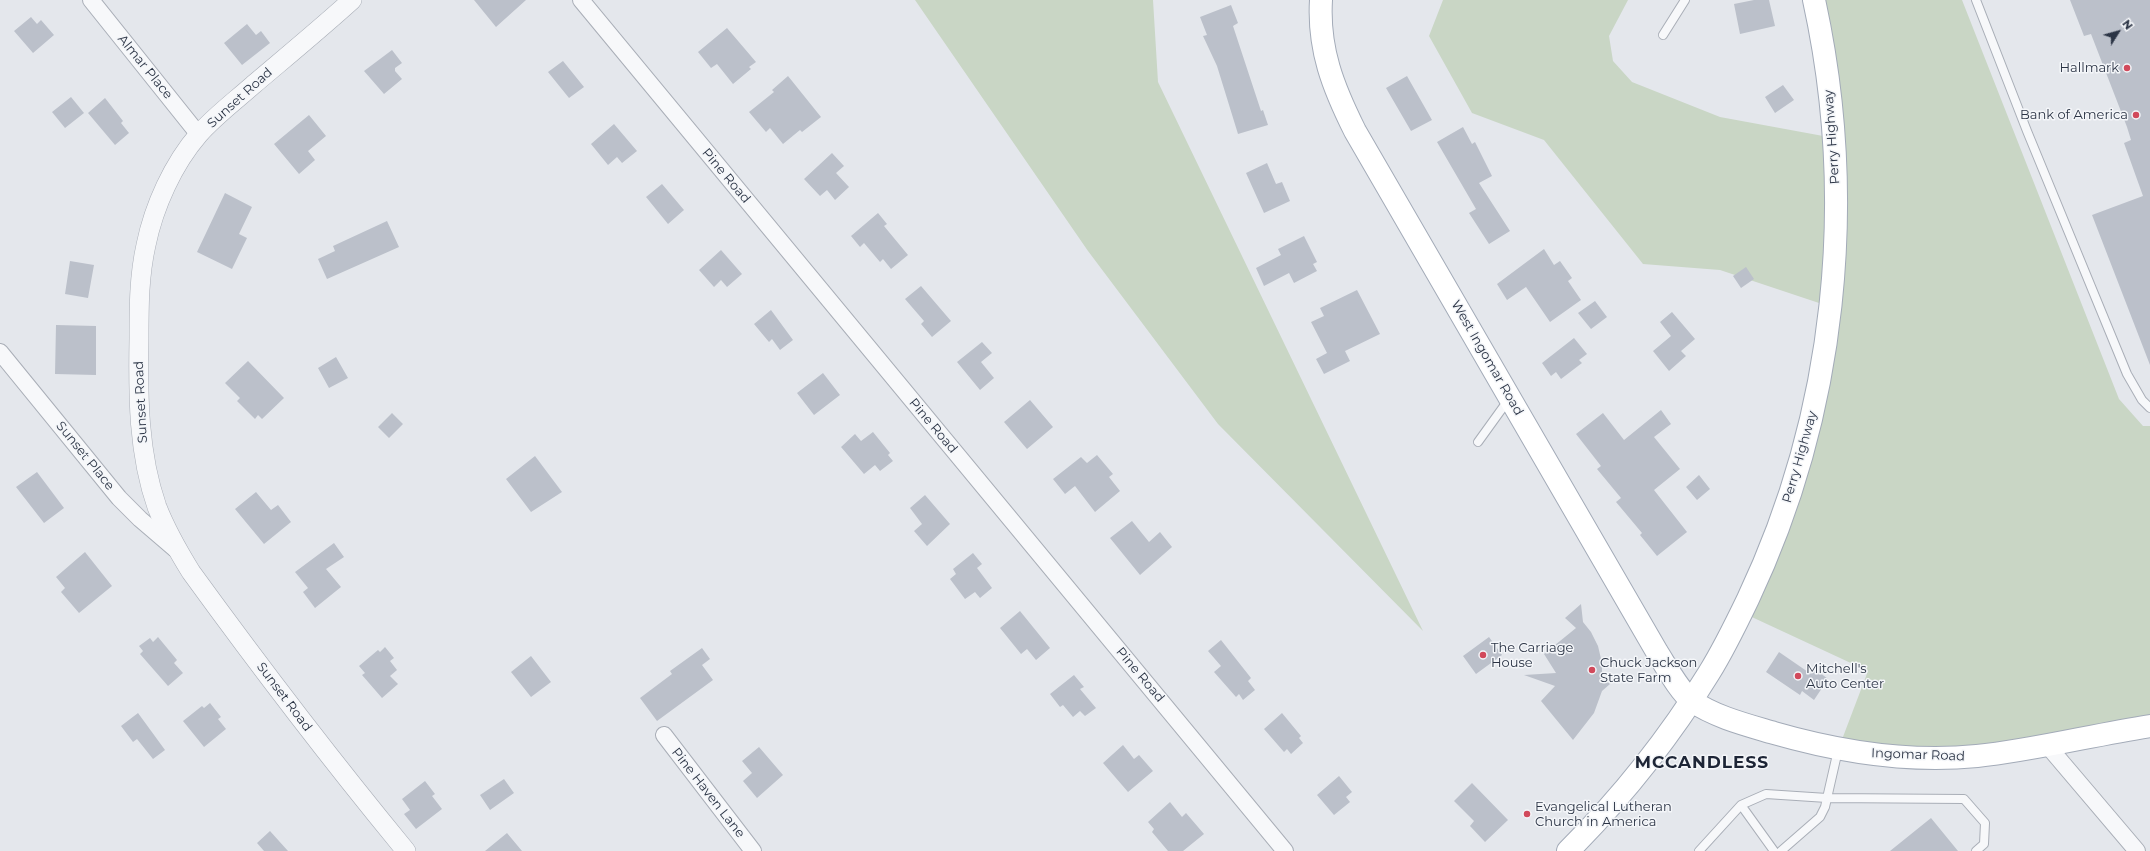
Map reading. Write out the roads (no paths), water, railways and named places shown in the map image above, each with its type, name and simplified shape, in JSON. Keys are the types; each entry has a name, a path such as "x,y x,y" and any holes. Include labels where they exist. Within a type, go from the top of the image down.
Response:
{"main road":[{"name":"West Ingomar Road","path":"1321,0 1321,34 1324,52 1342,103 1397,206 1510,397 1657,652 1692,700"},
{"name":"Perry Highway","path":"1568,851 1636,777 1692,700 1728,638 1771,546 1793,484 1820,379 1831,307 1836,222 1836,180 1831,104 1814,0"},
{"name":"Ingomar Road","path":"1692,700 1724,716 1760,729 1838,750 1901,757 1940,758 1982,755 2047,745 2150,726"}],"street":[{"name":"Almar Place","path":"91,0 199,135"},
{"name":"Pine Road","path":"581,0 1285,851"},
{"name":"Sunset Road","path":"345,3 219,114 199,135 165,189 154,216 146,245 140,305 139,413 143,449 157,506 178,551 191,572 276,688 341,772 406,851"},
{"name":"Sunset Place","path":"0,352 119,498 140,519 178,551"},
{"name":"Pine Haven Lane","path":"664,735 753,851"},
{"path":"2047,745 2137,851"}],"lane":[{"path":"1663,36 1685,0"},
{"path":"1976,0 2027,131 2128,374 2142,400 2150,408"},
{"path":"1478,442 1510,397"},
{"path":"1781,851 1820,817 1828,798 1838,750"},
{"path":"1699,851 1741,806 1766,794 1828,798 1964,799 1985,823 1984,844 1976,851"},
{"path":"1741,806 1774,851"}],"place":[{"name":"Hallmark","path":"2127,68"},
{"name":"Bank of America","path":"2136,115"},
{"name":"The Carriage House","path":"1483,655"},
{"name":"Chuck Jackson State Farm","path":"1592,670"},
{"name":"Mitchell's Auto Center","path":"1798,676"},
{"name":"Evangelical Lutheran Church in America","path":"1527,814"}],"district":[{"name":"MCCANDLESS","path":"1702,763"}]}
